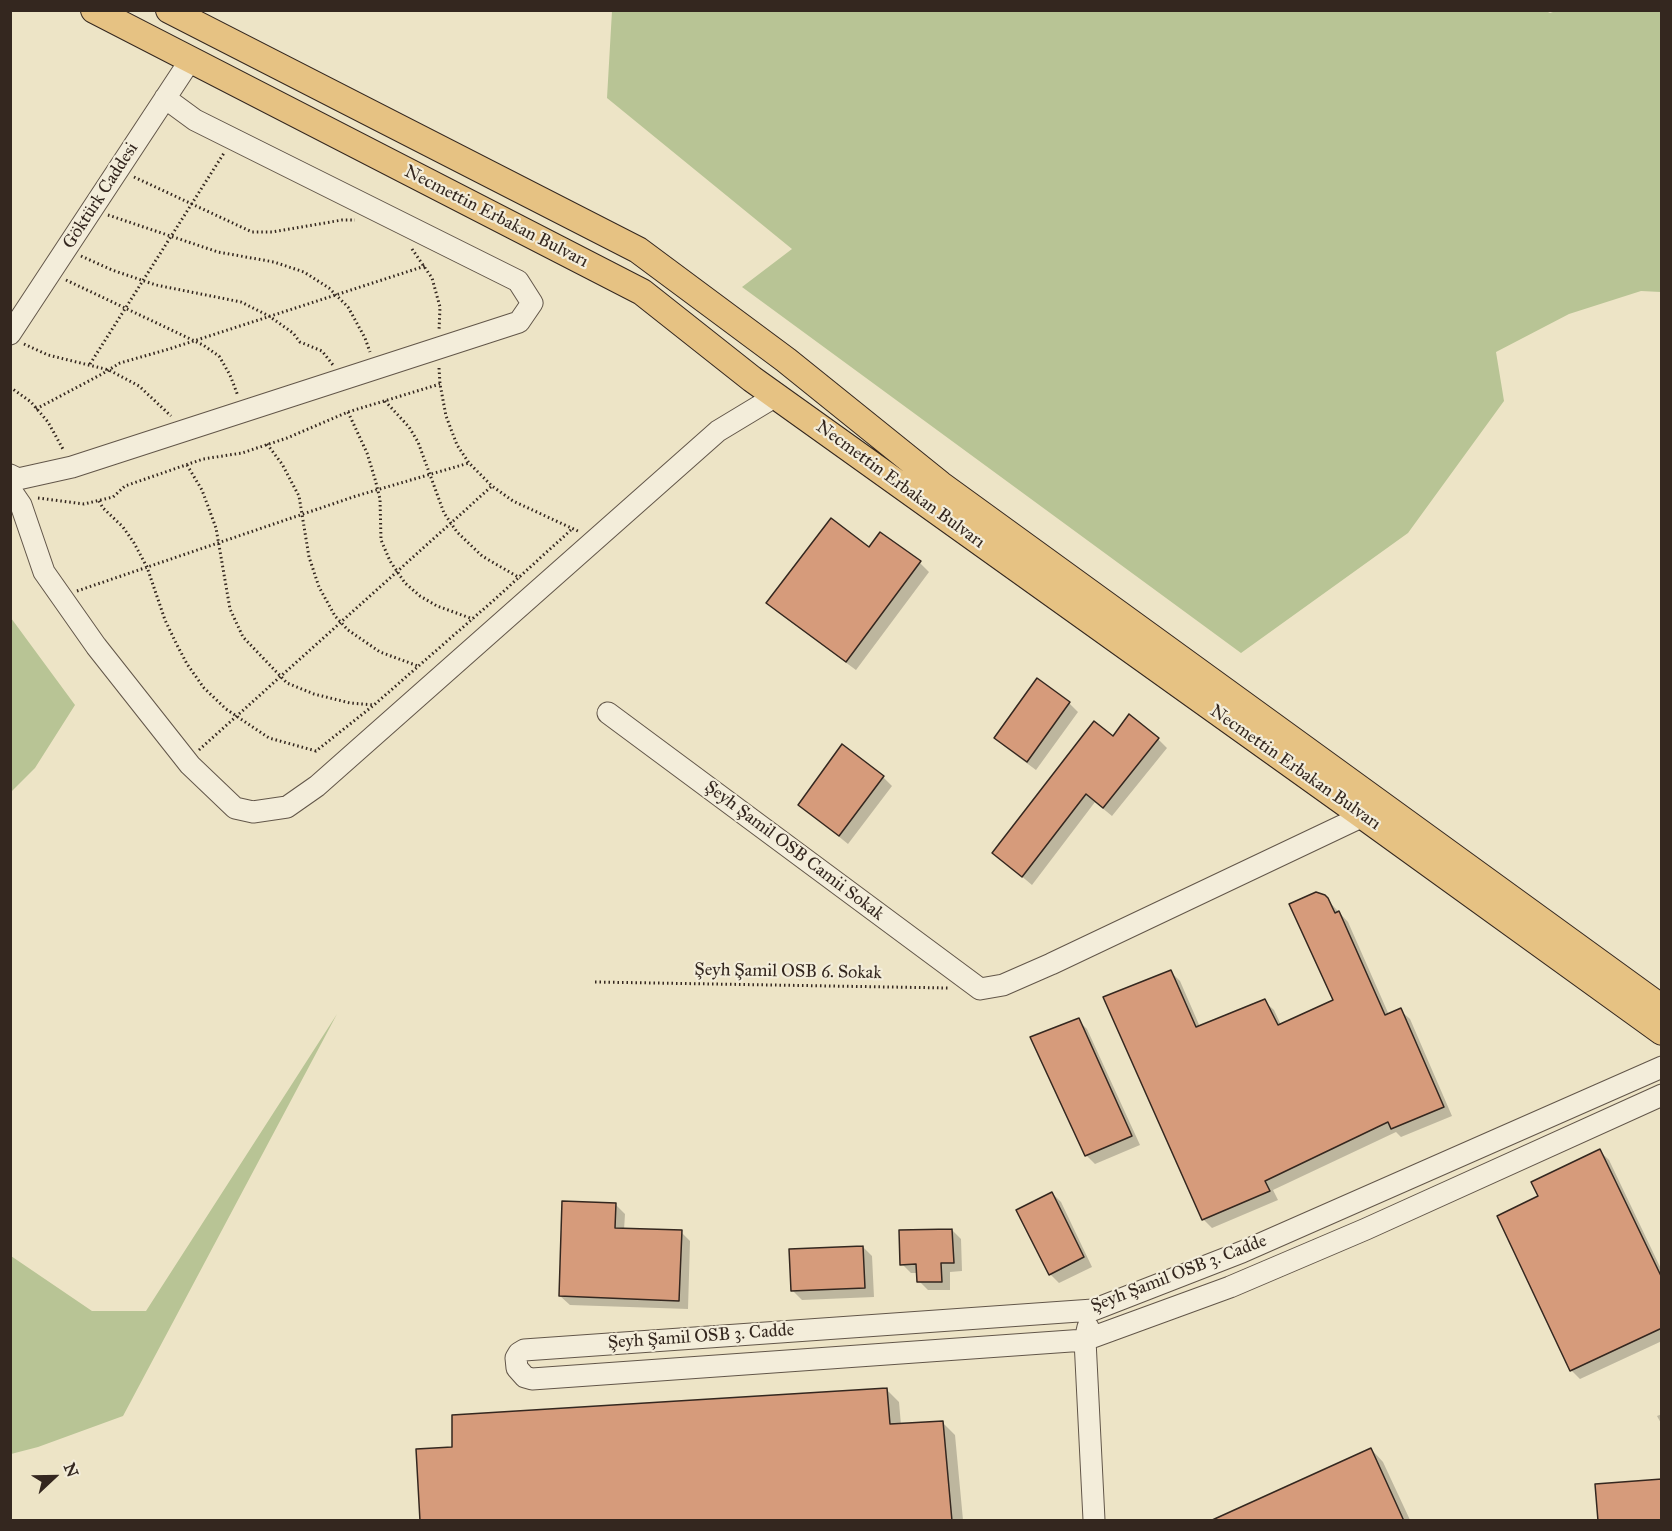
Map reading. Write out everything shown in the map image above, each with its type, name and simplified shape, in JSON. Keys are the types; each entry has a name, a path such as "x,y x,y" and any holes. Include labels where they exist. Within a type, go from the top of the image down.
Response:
{"main road":[{"name":"Necmettin Erbakan Bulvarı","path":"94,10 642,292 776,396 1662,1032"},
{"name":"Necmettin Erbakan Bulvarı","path":"169,10 639,250 786,360 940,484 1662,1008"}],"street":[{"name":"Göktürk Caddesi","path":"14,336 51,271 190,59"},
{"path":"165,98 195,120 518,281 532,303 519,322 72,467 13,481 44,572 96,646 188,762 235,808 254,812 287,807 317,786 718,431 776,396"},
{"name":"Şeyh Şamil OSB Camii Sokak","path":"608,713 980,989"},
{"path":"980,989 1003,985 1051,964 1363,816"},
{"name":"Şeyh Şamil OSB 3. Cadde","path":"1085,1340 532,1379 525,1377 517,1368 516,1358 524,1350 1093,1310 1242,1252 1662,1067"},
{"path":"1085,1340 1230,1287 1366,1229 1662,1095"},
{"path":"1093,1310 1085,1340 1094,1521"}],"path":[{"path":"90,364 234,139"},
{"path":"118,169 252,232 303,228 342,220 365,221"},
{"path":"92,210 218,252 274,262 304,272 329,288 348,307 376,368"},
{"path":"406,242 425,265 432,278 440,307 440,384 446,417 457,445 469,463 492,486 513,501 595,538"},
{"path":"66,249 112,270 142,280 241,302 269,316 293,333 300,342 322,351 332,362 338,380"},
{"path":"36,409 120,363 425,265"},
{"path":"51,271 124,309 203,345 219,356 230,375 242,410"},
{"path":"14,336 48,355 109,370 139,386 175,420 178,431"},
{"path":"13,481 33,497 50,501 84,504 99,501 113,497 125,486 203,459 242,453 348,412 440,384"},
{"path":"10,387 48,422 72,467"},
{"path":"385,400 410,427 418,442 444,513 457,532 482,556 520,578"},
{"path":"348,412 367,453 378,489 381,540 390,561 405,583 420,596 437,606 473,619"},
{"path":"267,444 282,464 299,496 309,557 319,587 335,616 348,630 380,652 418,666"},
{"path":"61,596 378,489 469,463"},
{"path":"187,465 202,490 219,542 230,609 243,637 287,683 314,694 350,703 374,705"},
{"path":"188,762 492,486"},
{"path":"99,501 134,543 147,567 165,620 187,664 204,687 226,709 269,738 316,751 374,705 473,619 572,528"},
{"name":"Şeyh Şamil OSB 6. Sokak","path":"596,982 980,989"}],"green space":[{"path":"1559,10 1661,11 1661,292 1641,291 1569,314 1496,352 1504,401 1408,533 1241,653 742,287 792,249 607,98 612,11 1546,11 1550,13"},
{"path":"11,618 75,705 35,768 11,792"},
{"path":"337,1014 123,1416 38,1447 11,1454 11,1256 92,1311 146,1311"}],"building":[{"path":"831,518 869,547 880,532 921,561 846,662 766,603"},
{"path":"1037,678 1070,702 1027,762 994,738"},
{"path":"1129,714 1159,738 1103,808 1086,794 1022,877 992,853 1094,721 1113,736"},
{"path":"842,744 884,776 839,836 798,805"},
{"path":"1316,892 1328,898 1335,913 1339,911 1385,1015 1401,1008 1444,1107 1391,1129 1388,1122 1265,1181 1270,1191 1202,1220 1103,997 1171,970 1196,1027 1265,999 1278,1025 1333,1000 1289,904"},
{"path":"1079,1018 1132,1136 1085,1156 1030,1037"},
{"path":"1600,1149 1662,1278 1662,1328 1570,1371 1497,1216 1538,1196 1531,1182"},
{"path":"1052,1192 1084,1257 1049,1275 1016,1210"},
{"path":"562,1201 616,1203 615,1228 682,1230 679,1301 559,1296"},
{"path":"952,1229 954,1263 941,1263 942,1282 917,1282 916,1264 900,1265 899,1230"},
{"path":"863,1246 865,1288 791,1291 789,1249"},
{"path":"887,1388 890,1424 943,1421 952,1521 420,1521 416,1449 452,1447 452,1415"},
{"path":"1371,1448 1404,1521 1210,1521"},
{"path":"1662,1479 1662,1521 1598,1521 1595,1484"}]}
